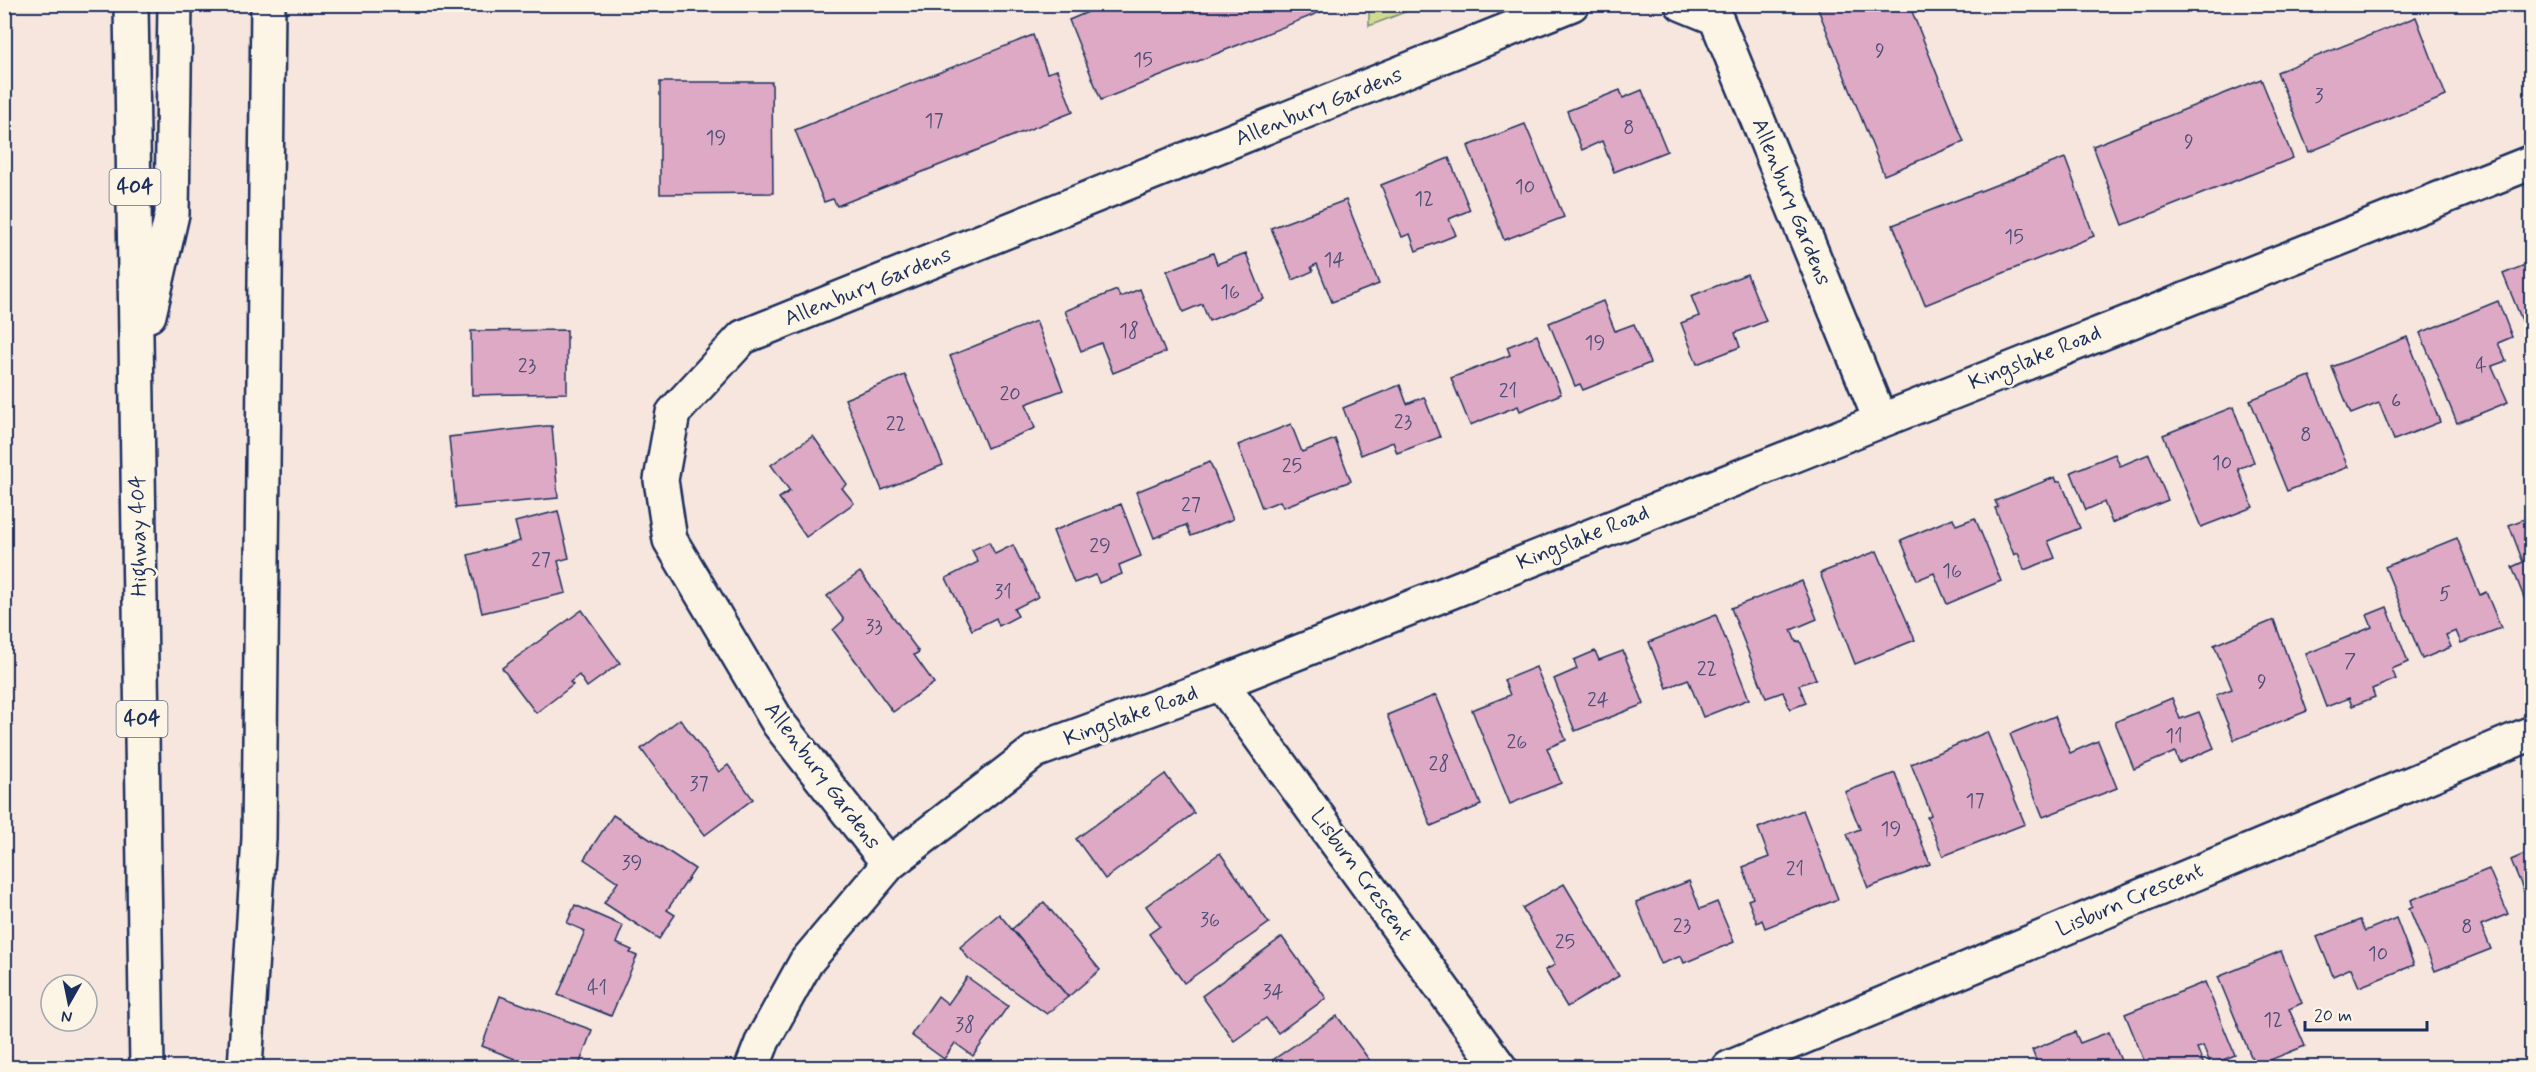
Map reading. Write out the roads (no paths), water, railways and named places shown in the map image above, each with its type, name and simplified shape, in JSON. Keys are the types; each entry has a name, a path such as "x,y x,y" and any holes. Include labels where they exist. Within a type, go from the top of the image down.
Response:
{"main road":[{"name":"Highway 404","path":"131,4 147,1068"},
{"path":"136,370 172,214 175,4"},
{"path":"245,1068 259,838 268,4"},
{"name":"Allenbury Gardens","path":"889,864 778,724 670,540 662,480 673,413 743,337 1572,4"},
{"name":"Allenbury Gardens","path":"1682,4 1716,18 1880,419"},
{"name":"Kingslake Road","path":"752,1068 763,1040 806,962 889,864 1035,751 1221,683 1880,419 2532,162"},
{"name":"Lisburn Crescent","path":"1221,683 1500,1068"},
{"name":"Lisburn Crescent","path":"1729,1068 2532,733"}]}
